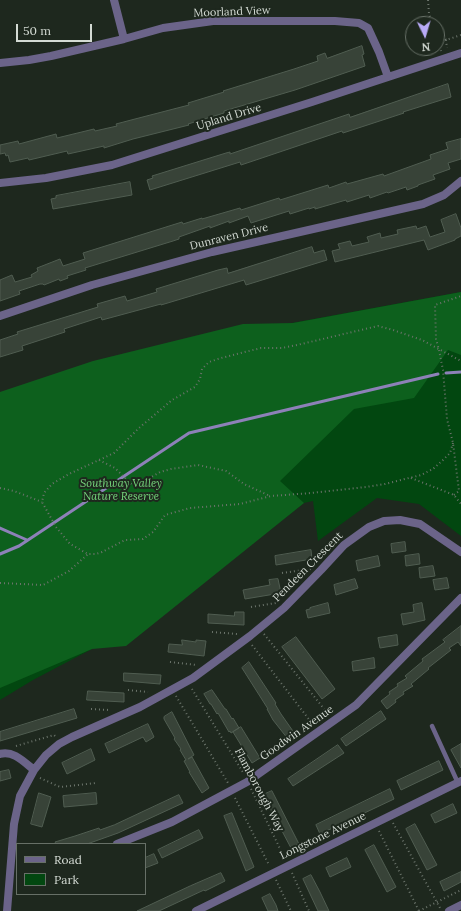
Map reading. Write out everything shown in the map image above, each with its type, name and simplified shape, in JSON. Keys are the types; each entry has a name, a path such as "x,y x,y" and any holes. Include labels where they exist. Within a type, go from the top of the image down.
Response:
{"street":[{"path":"114,0 124,39"},
{"name":"Moorland View","path":"0,63 51,56 124,39 163,28 213,22 336,21 359,23 368,28 388,77"},
{"name":"Upland Drive","path":"0,183 46,178 112,165 305,105 461,54"},
{"name":"Dunraven Drive","path":"0,316 92,285 212,252 424,204 444,194 461,181"},
{"name":"Pendeen Crescent","path":"7,911 13,876 16,807 20,796 33,772 46,755 61,743 72,736 140,707 188,681 248,637 291,601 344,545 369,526 384,521 400,520 420,524 461,552"},
{"name":"Goodwin Avenue","path":"120,843 172,822 248,782 356,705 461,598"},
{"path":"0,754 5,752 13,754 33,772"},
{"name":"Longstone Avenue","path":"196,911 459,782"},
{"path":"449,911 461,905"}],"lane":[{"path":"432,726 459,782"}],"path":[{"path":"428,0 430,16"},
{"path":"445,38 446,40 461,35"},
{"path":"454,495 460,491 453,443 447,419 443,370 436,339 435,305 461,297"},
{"path":"42,502 44,493 52,484 69,474 114,453 139,428 172,400 195,387 200,379 202,369 209,362 261,348 282,348 378,326 422,340 461,361"},
{"path":"0,584 43,585 69,571 88,554 102,552 125,540 143,539 152,532 165,515 190,508 240,504 272,496 366,487 421,475 433,469 450,453 453,443"},
{"path":"98,460 115,468 132,485 141,483 165,470 198,465 226,471 244,484 272,496"},
{"path":"410,478 454,495 461,504"},
{"path":"0,488 14,491 42,502 56,527 70,544 88,554"},
{"path":"282,573 325,566"},
{"path":"251,607 291,601"},
{"path":"259,628 333,721"},
{"path":"212,632 248,637 318,731"},
{"path":"170,662 209,666"},
{"name":"Flamborough Way","path":"188,681 248,782 309,911"},
{"path":"128,690 165,693"},
{"path":"14,746 54,735 61,743"},
{"path":"33,772 60,787 96,783"},
{"path":"389,816 442,911"},
{"path":"375,823 419,911 461,890"}],"green space":[{"name":"Southway Valley Nature Reserve","path":"461,292 461,536 419,504 377,498 318,541 313,501 304,503 213,575 92,649 33,680 0,700 0,398 248,331"},
{"name":"Southway Valley Nature Reserve","path":"461,292 461,355 448,350 414,398 354,409 280,481 304,503 126,646 92,649 0,688 0,392 93,361 243,324 293,323"}],"building":[{"path":"362,46 364,54 362,55 365,66 295,90 224,111 224,113 188,124 189,125 104,148 104,146 68,154 67,151 29,160 28,158 10,162 8,155 6,156 5,153 0,154 0,145 18,141 19,144 56,134 57,138 94,129 95,131 117,126 116,124 189,105 188,103 224,92 223,91 318,61 317,56 325,53 327,58"},
{"path":"448,84 451,97 343,133 342,131 241,165 240,162 150,190 147,180 153,178 152,176 226,153 230,152 230,154 349,114 350,117"},
{"path":"461,139 461,159 448,163 450,169 433,175 435,179 407,190 406,187 370,198 369,195 347,202 346,200 315,209 315,207 309,208 290,214 289,211 251,223 248,216 210,228 210,226 179,237 179,239 85,268 86,270 67,276 68,278 60,281 59,279 44,285 40,284 19,291 20,294 0,301 0,280 12,275 15,282 32,277 31,275 38,271 37,268 60,259 63,266 85,259 83,253 182,222 183,224 240,208 241,210 328,185 329,188 346,182 347,184 383,174 384,176 431,159 430,155 448,149 446,143"},
{"path":"130,182 132,195 53,209 51,199 56,198 56,196"},
{"path":"456,214 461,228 461,236 455,240 428,250 424,240 335,262 332,251 340,249 338,244 350,241 352,246 369,242 367,237 380,233 381,238 398,234 397,230 416,226 417,229 426,226 430,237 445,232 441,220"},
{"path":"312,247 314,253 324,250 327,260 246,285 244,280 161,305 102,320 101,317 64,329 65,332 22,346 23,350 0,357 0,340 18,334 17,332 98,307 97,304 125,296 127,301 157,292 156,289 218,270 227,268 228,273"},
{"path":"405,542 406,551 392,553 391,544"},
{"path":"311,550 312,559 276,565 275,556"},
{"path":"419,554 420,564 406,566 405,556"},
{"path":"378,556 380,566 358,571 356,561"},
{"path":"433,566 435,576 420,578 419,568"},
{"path":"447,578 449,588 435,590 433,580"},
{"path":"278,579 281,593 245,599 243,590 270,585 269,580"},
{"path":"355,579 358,588 336,595 334,585"},
{"path":"328,603 330,613 308,618 306,610"},
{"path":"422,603 425,620 403,625 401,614 414,612 413,605"},
{"path":"235,612 244,612 244,625 208,623 208,614 234,616"},
{"path":"461,626 461,646 458,642 449,648 451,650 428,668 429,669 411,684 413,686 403,692 404,694 395,700 396,702 387,709 381,701 390,694 389,692 398,686 397,684 407,678 405,676 423,661 422,659 445,642 443,640"},
{"path":"397,635 398,645 380,648 378,638"},
{"path":"296,637 335,689 322,699 282,647"},
{"path":"182,640 196,642 196,640 206,641 204,656 168,652 169,644 182,645"},
{"path":"374,658 375,668 353,671 352,662"},
{"path":"249,662 295,734 288,739 273,720 268,709 242,668"},
{"path":"124,673 161,675 160,684 124,681"},
{"path":"212,690 239,728 231,733 204,694"},
{"path":"88,691 124,693 124,702 87,700"},
{"path":"74,709 77,718 0,741 0,732"},
{"path":"381,711 386,719 346,746 341,739"},
{"path":"172,712 194,755 188,759 192,757 209,788 202,793 189,772 184,761 186,760 180,750 181,749 164,719 164,717"},
{"path":"148,724 154,737 146,742 143,737 109,753 105,744"},
{"path":"241,727 260,758 252,763 233,732"},
{"path":"461,744 461,768 451,750"},
{"path":"338,745 344,753 293,786 288,779"},
{"path":"91,749 95,760 67,774 62,763"},
{"path":"439,761 443,770 401,790 397,781"},
{"path":"9,770 11,778 0,781 0,772"},
{"path":"390,789 394,799 320,834 316,825"},
{"path":"272,791 299,844 291,848 263,795"},
{"path":"39,793 51,797 42,827 31,824"},
{"path":"96,793 97,804 64,807 63,796"},
{"path":"179,795 183,803 118,833 90,843 55,842 99,828 100,830"},
{"path":"453,804 457,813 435,823 431,815"},
{"path":"232,813 254,867 246,871 224,816"},
{"path":"415,824 437,865 427,870 406,829"},
{"path":"199,830 203,838 162,858 158,850"},
{"path":"374,845 396,887 387,892 365,850"},
{"path":"154,854 158,863 146,868 146,858"},
{"path":"347,858 351,867 330,877 326,868"},
{"path":"461,872 461,882 444,891 440,882"},
{"path":"221,873 225,881 205,891 204,890 159,911 137,911 190,886"},
{"path":"311,875 329,911 318,911 303,879"},
{"path":"270,894 278,911 268,911 262,898"}],"waterway":[{"path":"446,373 461,372"},
{"path":"0,554 19,546 189,433 438,374"},
{"path":"0,528 27,540"}]}
